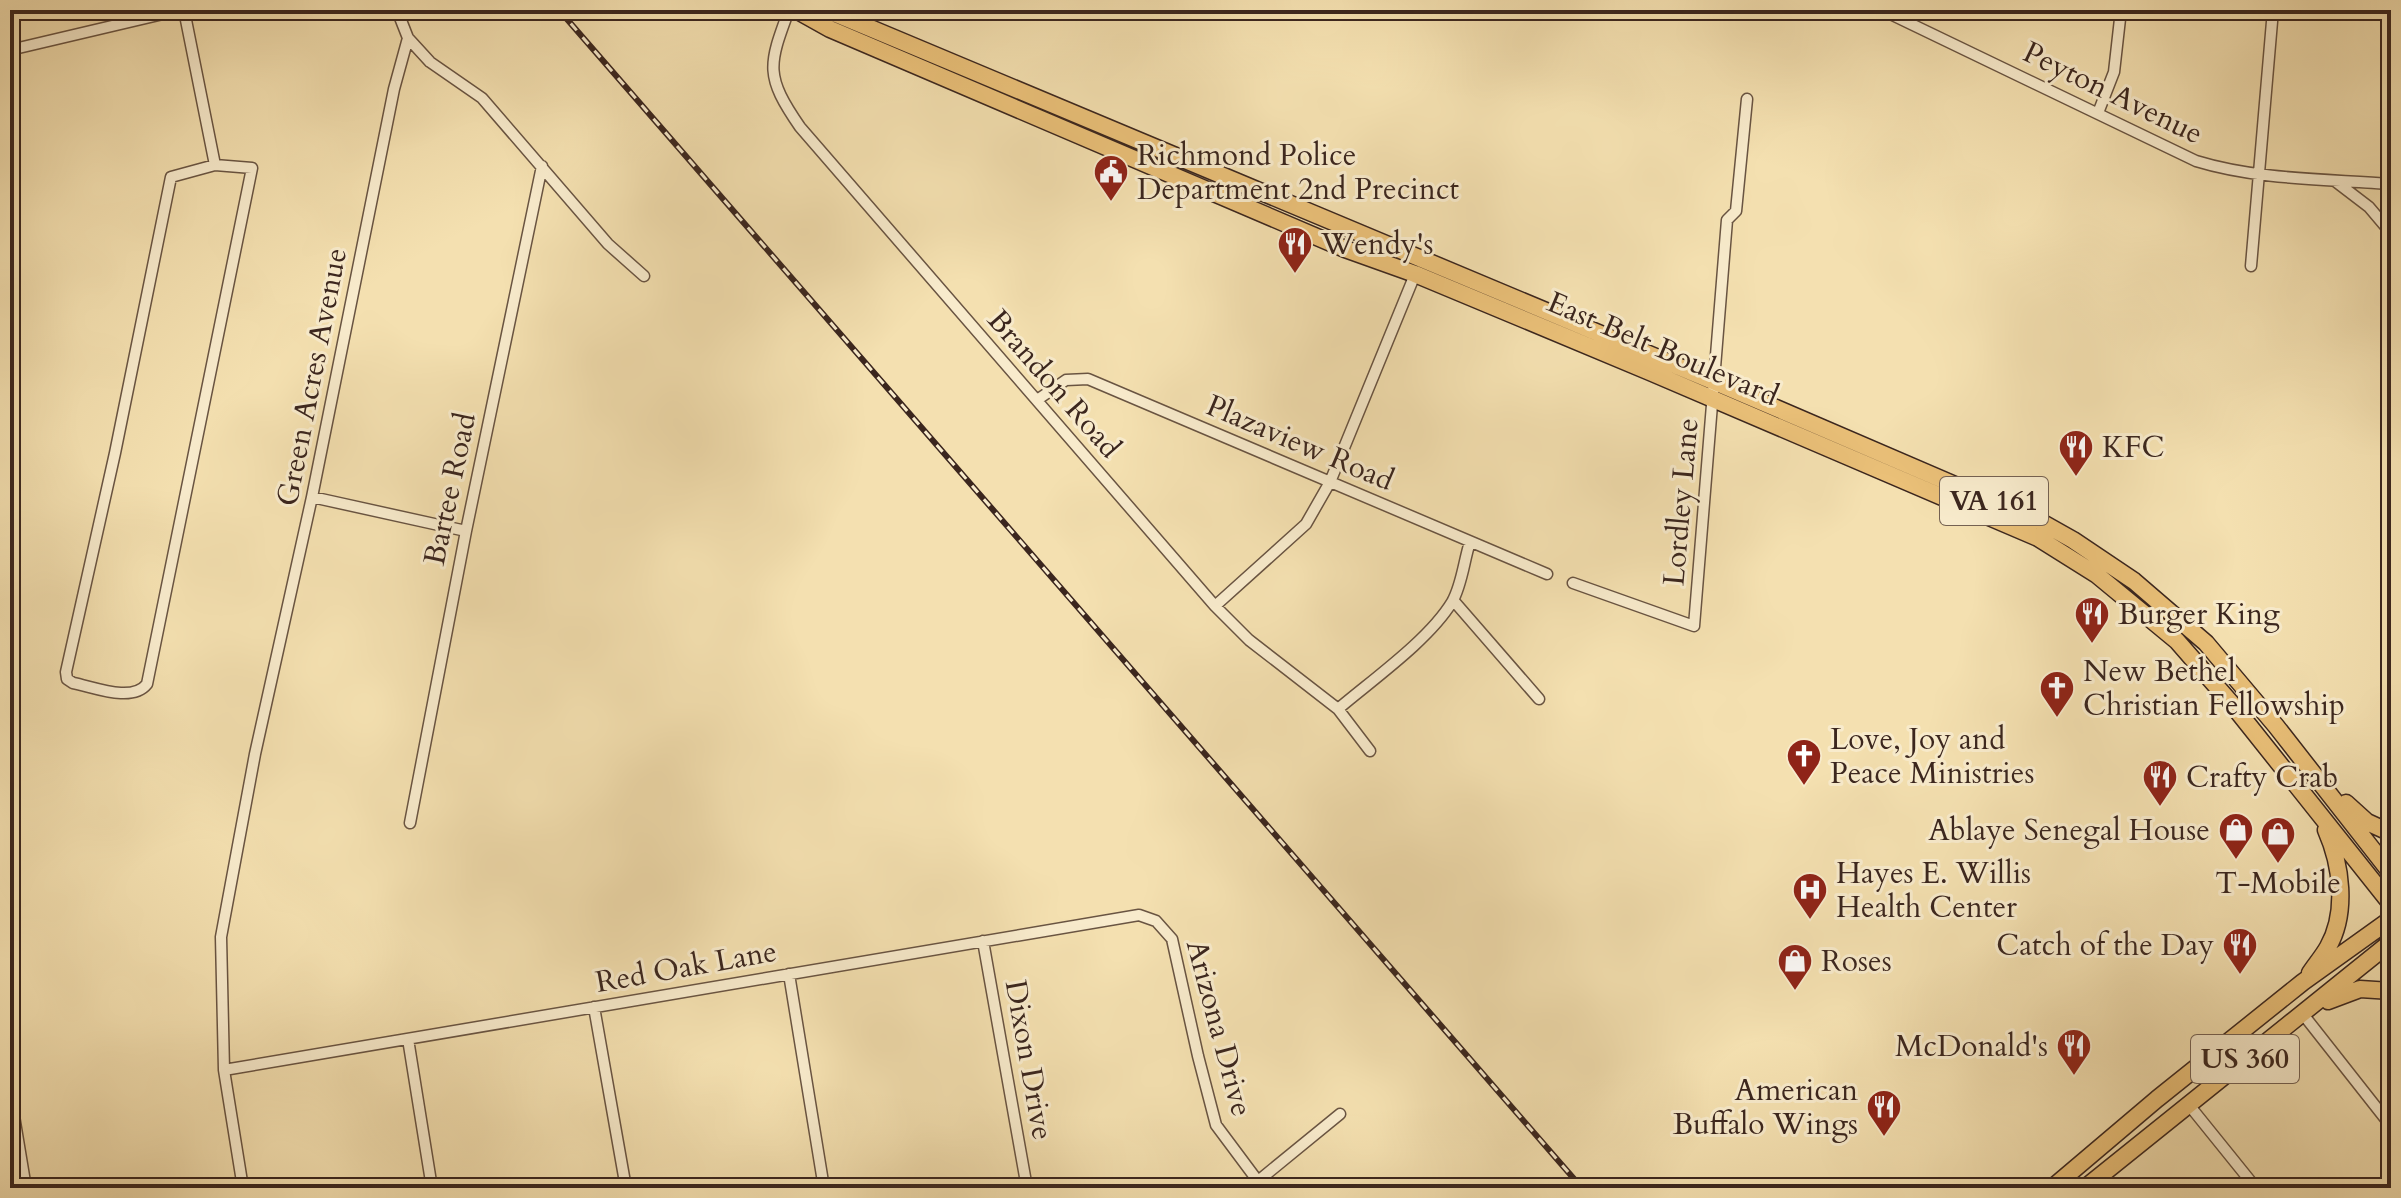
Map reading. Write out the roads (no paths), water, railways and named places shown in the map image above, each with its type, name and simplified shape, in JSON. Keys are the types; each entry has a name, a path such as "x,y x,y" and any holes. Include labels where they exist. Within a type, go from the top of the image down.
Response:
{"main road":[{"name":"East Belt Boulevard","path":"796,10 830,29 1345,249 1418,267 1713,381 2008,507 2073,540 2134,581 2206,643 2391,873"},
{"name":"East Belt Boulevard","path":"827,10 1418,267 1713,400 2038,538 2097,575 2148,614 2186,649 2391,904"},
{"path":"2314,775 2359,815 2391,833"},
{"path":"2303,982 2330,943 2339,898 2338,864 2317,810"},
{"name":"US 360","path":"2052,1188 2303,982 2391,919"},
{"name":"US 360","path":"2085,1188 2391,942"},
{"path":"2302,1013 2350,991 2366,988 2391,991"},
{"path":"2189,1105 2188,1094 2198,1067"},
{"path":"2150,1136 2157,1118 2157,1099"}],"street":[{"path":"10,50 182,10 215,165"},
{"path":"397,10 408,38 430,62 482,98 608,244 644,276"},
{"name":"Brandon Road","path":"789,10 775,46 775,82 779,97 800,127 1215,606 1249,640 1338,709 1370,751"},
{"name":"Peyton Avenue","path":"1882,10 2196,161 2224,170 2391,184"},
{"path":"2098,113 2114,72 2121,10"},
{"path":"2251,266 2273,10"},
{"name":"Green Acres Avenue","path":"243,1188 224,1070 221,937 255,754 312,497 394,89 408,38"},
{"name":"Lordley Lane","path":"1573,583 1694,626 1727,220 1736,211 1747,99"},
{"path":"215,165 252,168 147,684 142,691 130,694 73,683 67,679 66,672 115,453 171,177 215,165"},
{"name":"Bartee Road","path":"410,823 466,531 542,166"},
{"path":"2333,180 2369,207 2391,233"},
{"path":"1215,606 1306,524 1330,482 1418,267"},
{"name":"Plazaview Road","path":"1037,400 1066,380 1088,379 1547,574"},
{"path":"312,497 466,531"},
{"path":"1338,709 1426,633 1453,600 1470,542"},
{"path":"1453,600 1539,699"},
{"name":"Red Oak Lane","path":"224,1070 1139,915 1156,921"},
{"name":"Arizona Drive","path":"1156,921 1172,939 1216,1125 1261,1184"},
{"name":"Dixon Drive","path":"983,941 1027,1188"},
{"path":"789,974 824,1188"},
{"path":"594,1007 626,1188"},
{"path":"2302,1013 2391,1126"},
{"path":"408,1039 432,1188"},
{"path":"10,1092 14,1136 26,1188"},
{"path":"2189,1105 2256,1188"},
{"path":"1261,1184 1340,1114"}],"railway":[{"path":"559,10 1582,1188"}],"place":[{"name":"Richmond Police Department 2nd Precinct","path":"1111,203"},
{"name":"Wendy's","path":"1295,275"},
{"name":"KFC","path":"2076,478"},
{"name":"Burger King","path":"2092,645"},
{"name":"New Bethel Christian Fellowship","path":"2057,719"},
{"name":"Love, Joy and Peace Ministries","path":"1804,787"},
{"name":"Crafty Crab","path":"2160,808"},
{"name":"Ablaye Senegal House","path":"2236,861"},
{"name":"T-Mobile","path":"2278,865"},
{"name":"Hayes E. Willis Health Center","path":"1810,921"},
{"name":"Catch of the Day","path":"2240,976"},
{"name":"Roses","path":"1795,992"},
{"name":"McDonald's","path":"2074,1077"},
{"name":"American Buffalo Wings","path":"1884,1138"}]}
